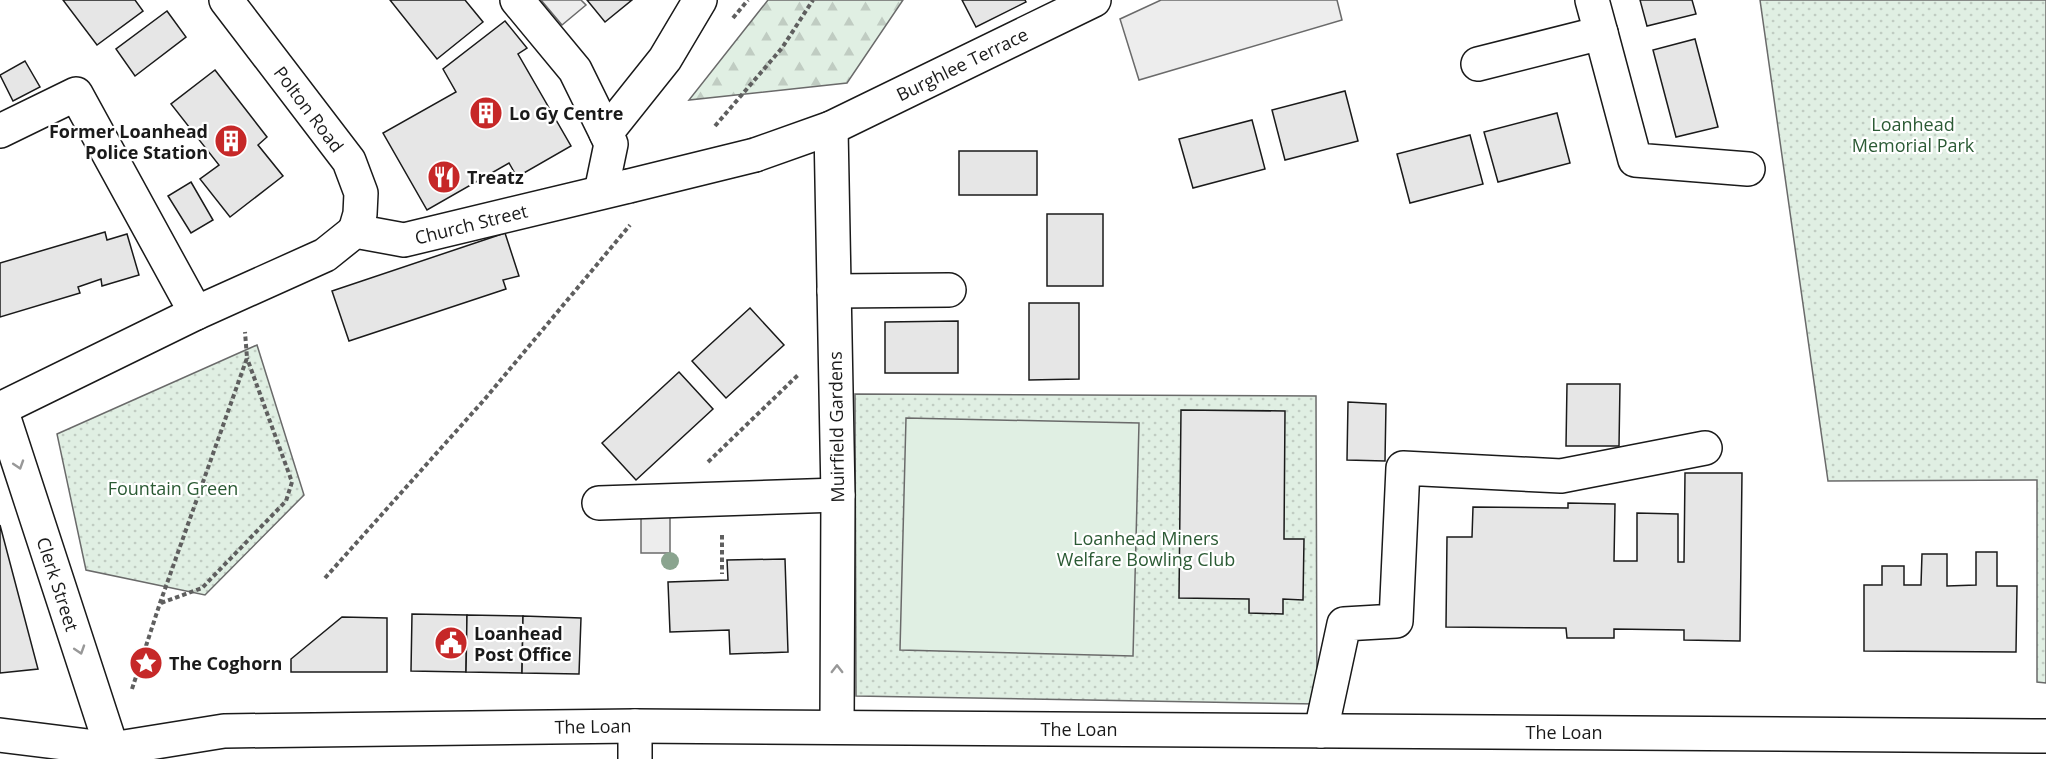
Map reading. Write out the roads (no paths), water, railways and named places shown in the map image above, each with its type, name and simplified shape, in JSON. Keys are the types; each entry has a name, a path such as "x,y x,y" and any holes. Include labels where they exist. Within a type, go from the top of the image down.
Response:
{"street":[{"name":"Polton Road","path":"226,0 349,161 361,193 360,214 355,231"},
{"path":"517,0 574,70 611,144 615,189"},
{"path":"606,133 665,59 700,0"},
{"name":"Burghlee Terrace","path":"831,128 1094,0"},
{"path":"1592,0 1635,160 1748,169"},
{"path":"1478,64 1601,33"},
{"path":"0,130 76,94 196,313"},
{"name":"Church Street","path":"355,231 404,240 755,155 831,128"},
{"name":"Muirfield Gardens","path":"831,128 838,495 837,727"},
{"path":"0,409 196,313 325,255 355,231"},
{"path":"834,291 949,290"},
{"name":"Clerk Street","path":"0,409 114,754"},
{"path":"1321,730 1344,624 1396,621 1403,468 1561,476 1705,448"},
{"path":"599,503 838,495"},
{"path":"635,726 635,759"},
{"name":"The Loan","path":"0,735 114,754 224,731 635,726 2046,736"}],"place":[{"name":"Lo Gy Centre","path":"486,113"},
{"name":"Former Loanhead Police Station","path":"231,141"},
{"name":"Treatz","path":"444,177"},
{"name":"Loanhead Post Office","path":"451,643"},
{"name":"The Coghorn","path":"146,663"}],"park label":[{"name":"Loanhead Memorial Park","path":"1913,134"},
{"name":"Fountain Green","path":"173,488"},
{"name":"Loanhead Miners Welfare Bowling Club","path":"1146,548"}]}
